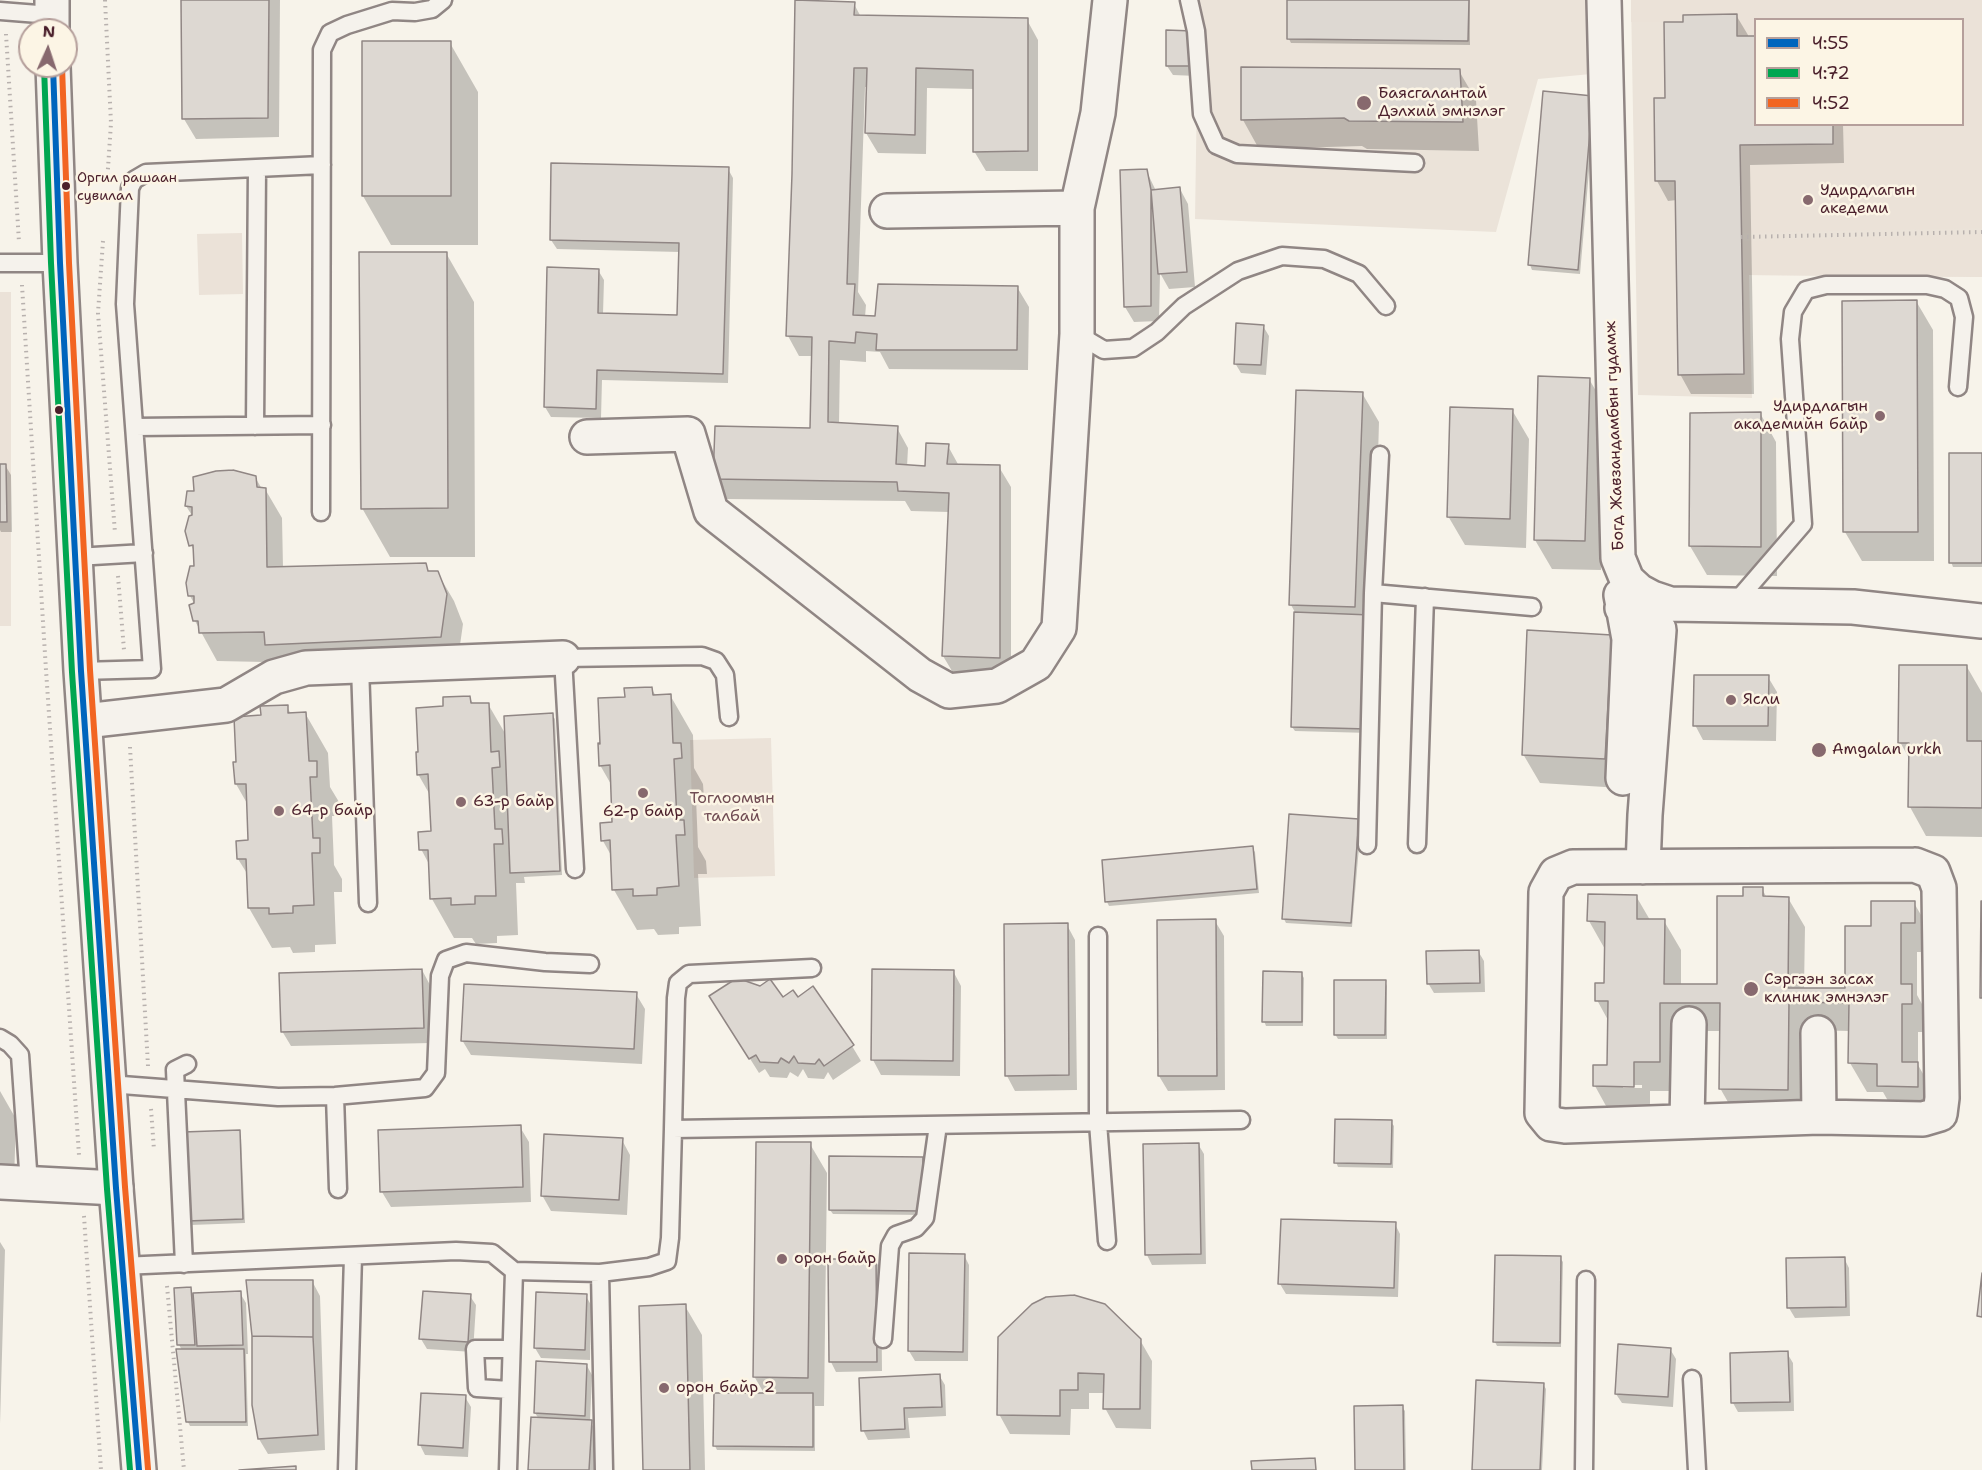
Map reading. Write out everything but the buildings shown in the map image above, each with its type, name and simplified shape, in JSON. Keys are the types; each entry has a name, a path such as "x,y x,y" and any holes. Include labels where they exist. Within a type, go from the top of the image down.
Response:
{"street":[{"path":"587,437 688,434 711,511 920,675 949,691 997,686 1036,664 1059,628 1077,334 1077,208 1098,113 1110,0"},
{"name":"Богд Жавзандамбын гудамж","path":"1604,0 1618,558 1627,580 1639,591 1670,604 1853,607 1982,621"},
{"path":"53,78 60,263 81,671 116,1188 139,1470"},
{"path":"886,211 1077,208"},
{"path":"1618,558 1622,608 1629,639 1623,778"},
{"path":"1622,608 1659,630 1643,867"},
{"path":"85,721 226,705 257,686 306,668 563,658"},
{"path":"1915,865 1933,872 1939,888 1942,1086 1940,1114 1923,1119 1819,1117 1565,1126 1551,1124 1542,1113 1546,892 1556,874 1573,867 1643,867 1915,865"},
{"path":"1687,1120 1689,1024"},
{"path":"1818,1034 1819,1117"},
{"path":"15,1183 116,1188"}],"lane":[{"path":"321,512 322,50 330,33 347,25 392,11 415,12 432,9 443,0"},
{"path":"1189,0 1196,31 1202,114 1216,145 1237,154 1415,163"},
{"path":"2,11 52,9"},
{"path":"81,671 152,669 125,304 130,188 134,180 146,173 322,165"},
{"path":"255,426 257,168"},
{"path":"1077,334 1104,350 1133,348 1157,332 1184,306 1238,271 1282,256 1324,259 1359,274 1386,306"},
{"path":"0,263 60,263"},
{"path":"1734,604 1803,524 1790,339 1793,312 1806,290 1826,285 1927,285 1946,289 1959,298 1964,316 1958,387"},
{"path":"135,428 322,424"},
{"path":"1367,845 1373,593 1380,455"},
{"path":"76,557 144,553"},
{"path":"1373,593 1532,607"},
{"path":"1417,844 1425,597"},
{"path":"575,869 563,658 702,656 716,661 725,675 729,717"},
{"path":"360,666 368,903"},
{"path":"1098,936 1098,1123 1107,1241"},
{"path":"110,1084 278,1097 335,1096 425,1088 436,1073 440,976 446,960 466,953 545,962 590,964"},
{"path":"122,1266 456,1251 492,1253 514,1271 600,1273 650,1267 667,1261 670,1238 675,999 678,983 689,974 812,969"},
{"path":"0,1038 10,1044 20,1055 15,1183"},
{"path":"184,1264 175,1070 187,1064"},
{"path":"335,1096 338,1189"},
{"path":"673,1130 1241,1120"},
{"path":"883,1339 890,1246 896,1235 916,1228 925,1218 938,1125"},
{"path":"347,1470 353,1256"},
{"path":"508,1470 514,1271"},
{"path":"600,1273 604,1470"},
{"path":"1584,1470 1586,1280"},
{"path":"510,1390 477,1388 475,1349 512,1349"},
{"path":"1692,1379 1697,1470"}],"path":[{"path":"2,11 21,264 45,670 101,1470"},
{"path":"1741,237 1982,232"}],"shaded area":[{"name":"Баясгалантай Дэлхий эмнэлэг","path":"1188,0 1588,0 1591,74 1538,79 1496,232 1195,219 1198,22"},
{"name":"Удирдлагын акедеми","path":"1631,0 1982,0 1982,277 1749,275 1752,398 1638,395"}],"green space":[{"path":"1631,0 1982,0 1982,228 1741,233 1740,145 1833,144 1833,126 1964,126 1964,18 1754,18 1754,36 1737,36 1737,14 1683,15 1683,22 1631,22"},
{"path":"242,233 243,294 199,295 197,234"},
{"path":"1982,234 1982,277 1742,275 1741,241"},
{"path":"0,292 11,292 11,626 0,626"},
{"name":"Тоглоомын талбай","path":"771,738 775,876 694,878 690,740"}],"transit line":[{"name":"Ч:72","path":"44,78 51,263 72,672 107,1189 130,1470"},
{"name":"Ч:55","path":"53,78 60,263 81,671 116,1188 139,1470"},
{"name":"Ч:52","path":"62,78 69,263 90,670 125,1187 148,1469"}],"place":[{"name":"Баясгалантай Дэлхий эмнэлэг","path":"1364,103"},
{"name":"Оргил рашаан сувилал","path":"66,186"},
{"name":"Удирдлагын акедеми","path":"1808,200"},
{"name":"Удирдлагын академийн байр","path":"1880,416"},
{"name":"Ясли","path":"1731,700"},
{"name":"Amgalan urkh","path":"1819,750"},
{"name":"62-р байр","path":"643,793"},
{"name":"63-р байр","path":"461,802"},
{"name":"64-р байр","path":"279,811"},
{"name":"Сэргээн засах клиник эмнэлэг","path":"1751,989"},
{"name":"орон байр","path":"782,1259"},
{"name":"орон байр 2","path":"664,1388"}]}
